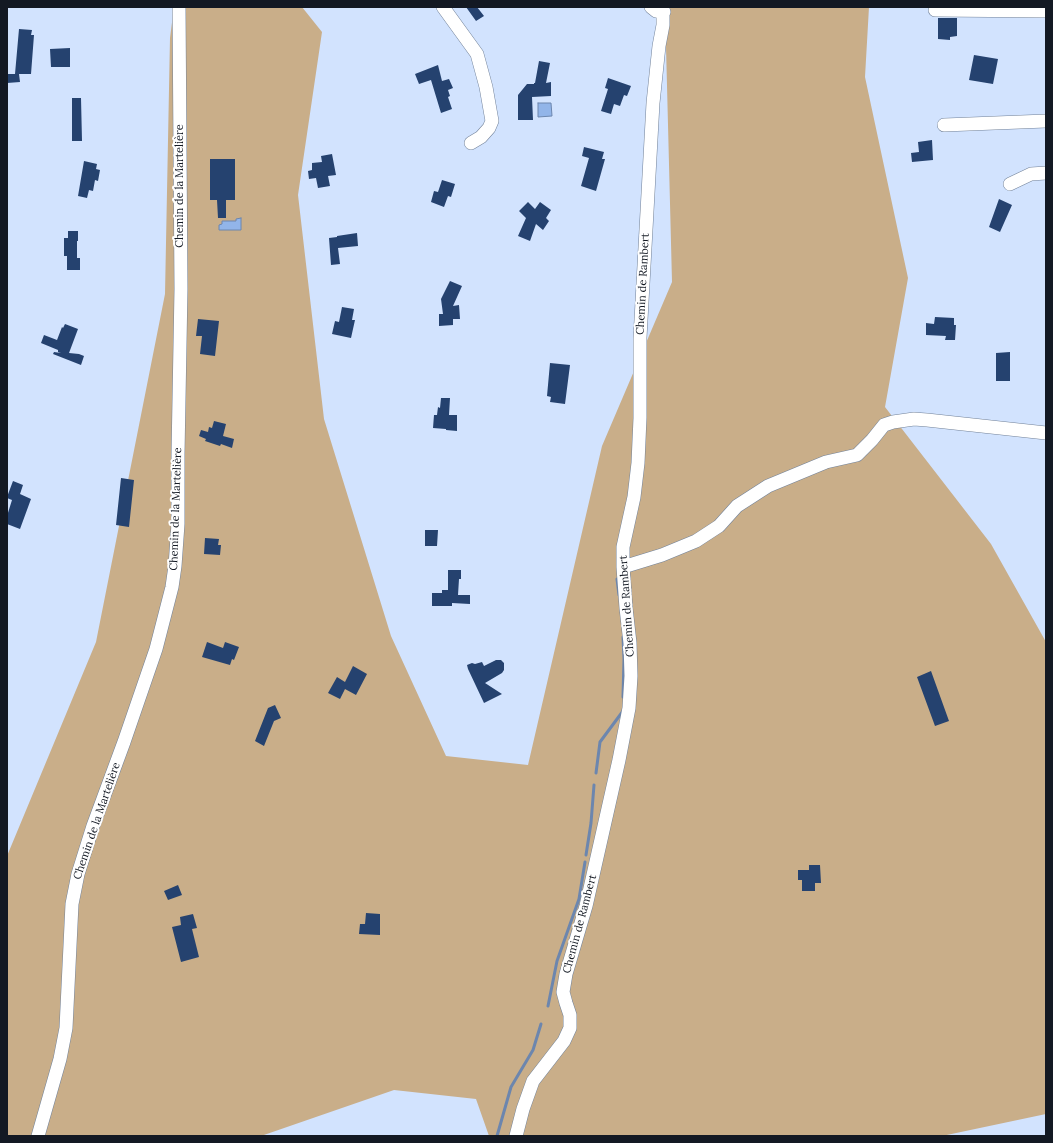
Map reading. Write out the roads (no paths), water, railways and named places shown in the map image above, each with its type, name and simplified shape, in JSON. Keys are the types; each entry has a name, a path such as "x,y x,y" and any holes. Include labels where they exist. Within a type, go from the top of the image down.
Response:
{"street":[{"name":"Chemin de la Martelière","path":"38,1136 60,1059 66,1028 72,904 78,874 93,826 156,649 172,587 175,566 178,524 181,289 179,7"},
{"path":"443,7 477,54 486,86 492,122 489,128 481,136 471,143"},
{"path":"651,7 656,11 664,9"},
{"name":"Chemin de Rambert","path":"516,1136 533,1080 564,1041 570,1028 570,1015 563,992 566,974 586,906 619,760 629,708 631,676 630,643 623,567 623,546 634,497 638,463 640,418 640,338 653,103 664,9"},
{"path":"935,10 1046,11"},
{"path":"944,125 1046,121"},
{"path":"1010,184 1031,174 1046,173"},
{"path":"623,567 662,555 696,541 719,526 736,506 768,486 826,462 857,455 884,425 893,422 914,419 1046,432"}],"water":[{"path":"538,103 551,103 552,116 538,117"},
{"path":"241,218 241,230 219,230 219,225 222,224 222,221 236,221 236,219"}],"waterway":[{"path":"617,579 619,595"},
{"path":"623,637 623,697"},
{"path":"596,773 600,742 623,711"},
{"path":"586,855 591,823 594,785"},
{"path":"548,1006 557,961 579,899 585,862"},
{"path":"497,1136 511,1087 533,1050 541,1024"}]}
